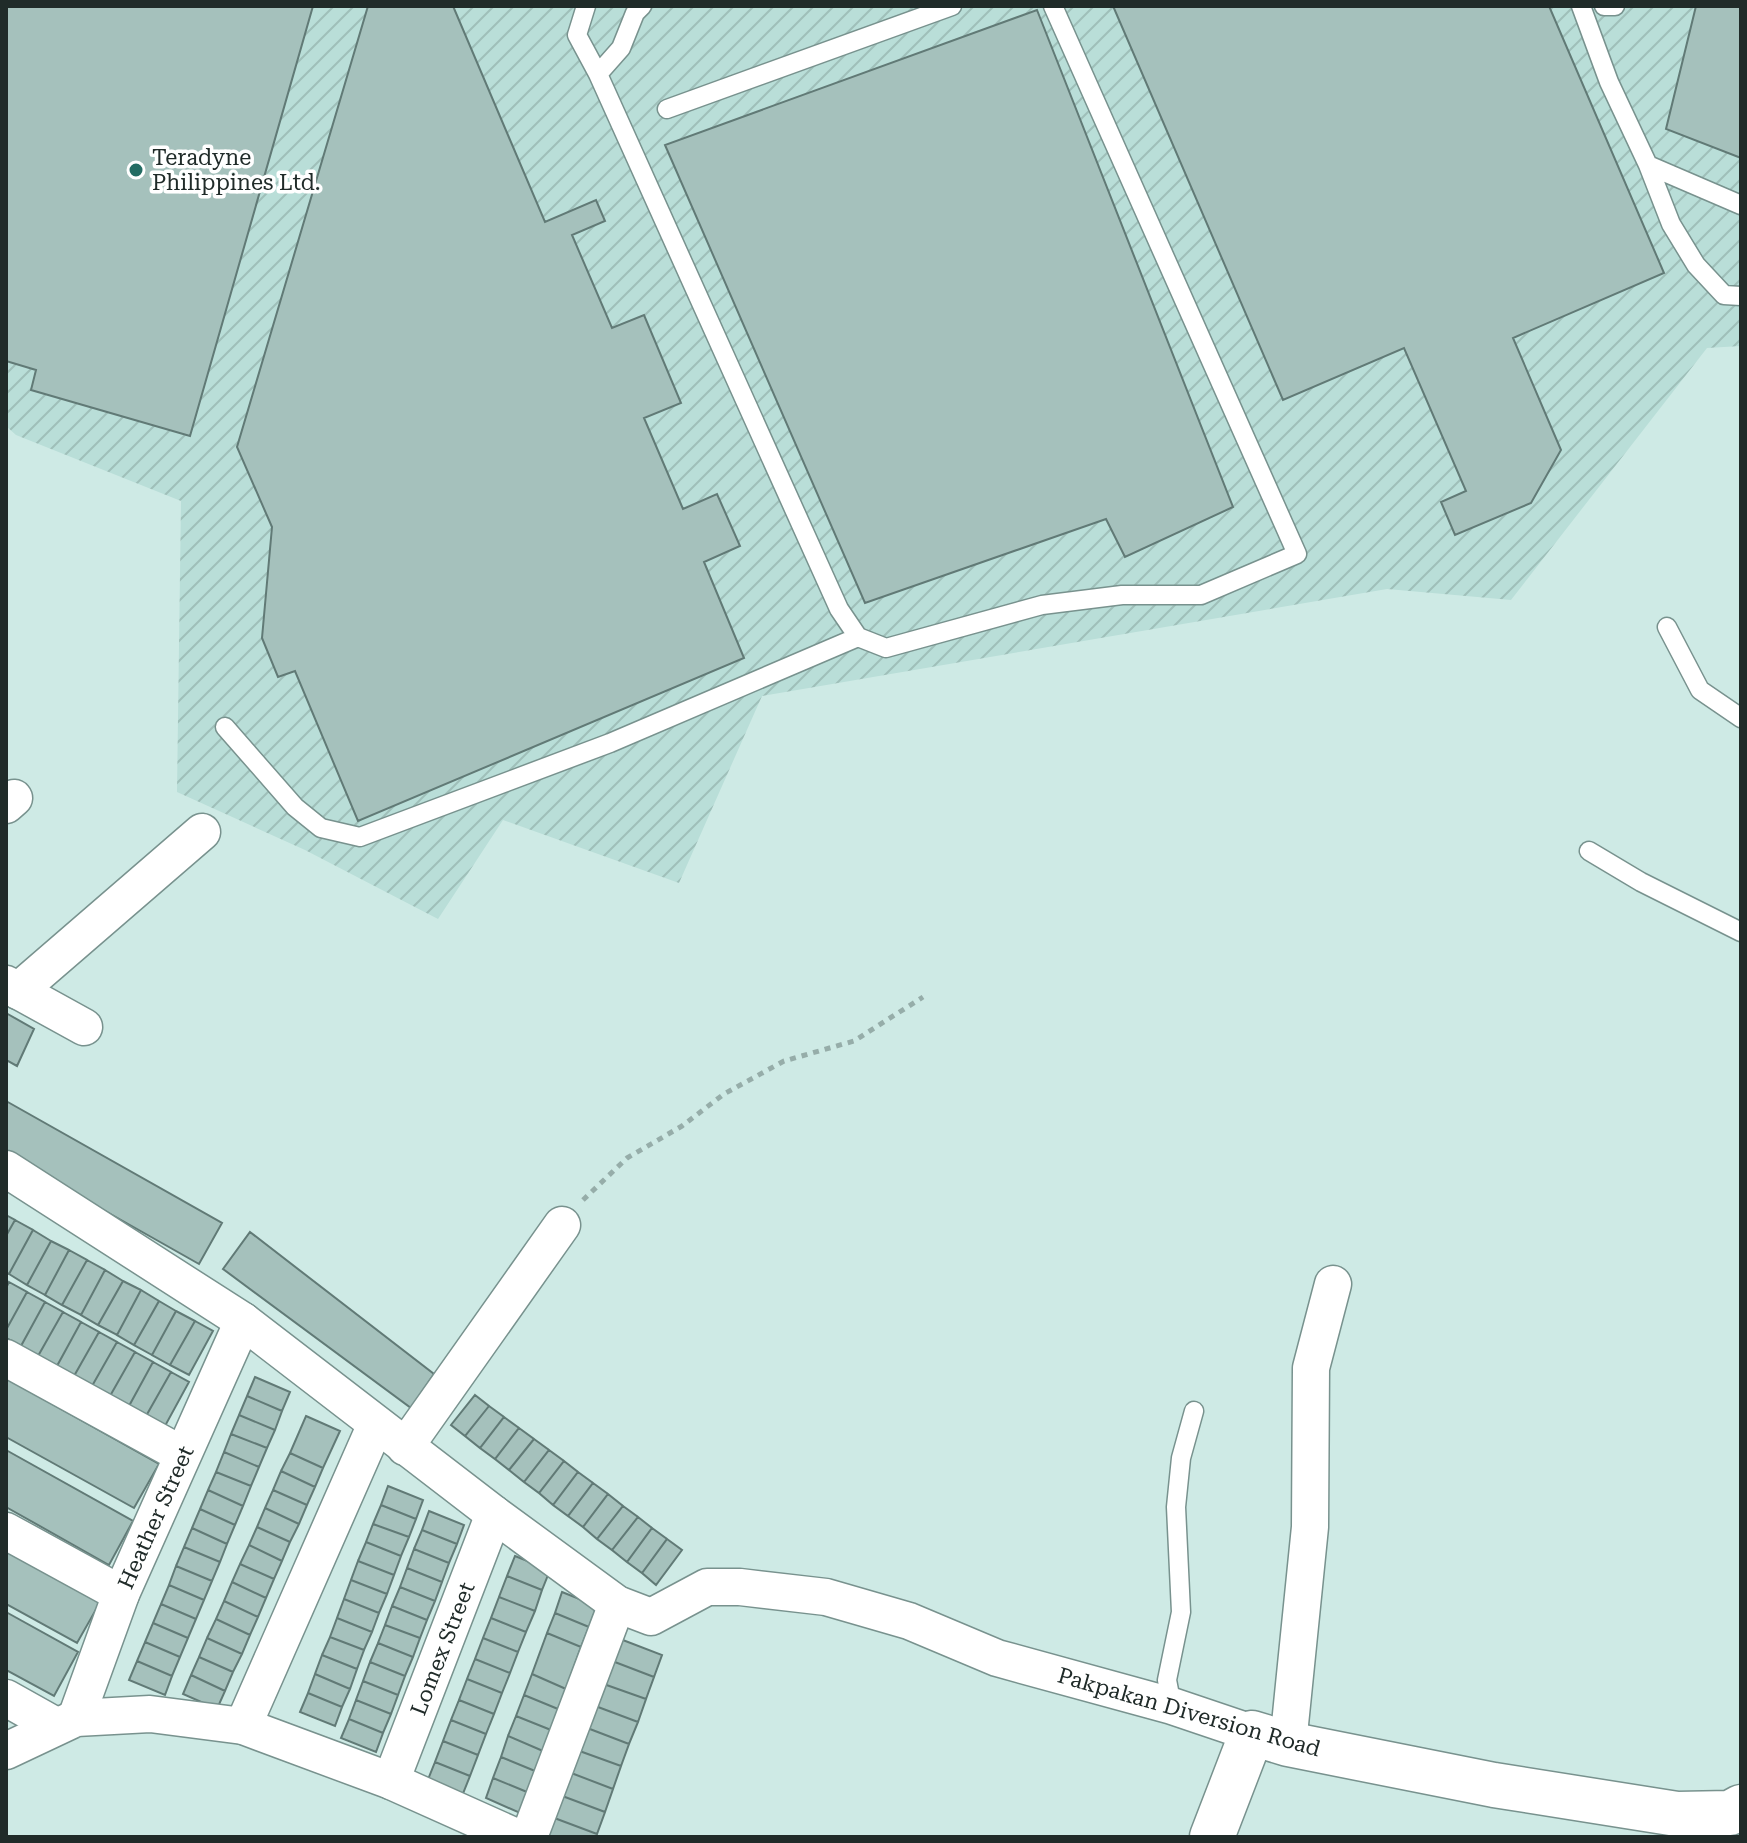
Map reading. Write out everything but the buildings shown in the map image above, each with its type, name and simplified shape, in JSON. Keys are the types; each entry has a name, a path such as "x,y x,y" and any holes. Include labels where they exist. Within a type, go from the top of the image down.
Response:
{"street":[{"path":"84,1027 12,988 202,832"},
{"path":"6,1169 243,1321 405,1447 617,1604 529,1837"},
{"path":"405,1447 562,1225"},
{"path":"1212,1837 1270,1738 1310,1527 1311,1368 1333,1284"},
{"name":"Heather Street","path":"66,1722 181,1454 243,1321"},
{"path":"6,1358 181,1454"},
{"path":"243,1726 376,1424"},
{"name":"Lomex Street","path":"391,1781 494,1514"},
{"path":"6,1531 121,1594"},
{"name":"Pakpakan Diversion Road","path":"617,1604 651,1617 707,1587 740,1587 826,1597 909,1621 997,1658 1172,1706 1270,1738 1494,1785 1677,1814 1730,1813 1741,1807"},
{"path":"6,1698 66,1722"},
{"path":"6,1751 66,1722 150,1714 243,1726 391,1781 516,1837"}],"lane":[{"path":"586,6 577,35 598,74 839,609 858,637 886,648 1042,605 1122,595 1201,595 1297,554 1053,6"},
{"path":"598,74 621,48 635,13 642,6"},
{"path":"667,109 952,6"},
{"path":"1581,6 1609,82 1648,165 1671,224 1696,265 1724,295 1741,296"},
{"path":"1604,6 1615,6"},
{"path":"1648,165 1741,205"},
{"path":"1667,627 1700,690 1741,718"},
{"path":"225,727 295,807 321,828 360,837 610,743 858,637"},
{"path":"1589,851 1641,882 1741,932"},
{"path":"1172,1706 1167,1680 1181,1612 1176,1507 1181,1458 1194,1411"}],"path":[{"path":"562,1225 596,1185 627,1158 669,1135 724,1094 784,1061 854,1041 923,997"}],"shaded area":[{"path":"6,6 1741,6 1741,346 1707,348 1511,600 1387,589 762,696 679,883 503,820 438,919 305,850 177,792 181,501 16,435 6,426"}],"place":[{"name":"Teradyne Philippines Ltd.","path":"136,170"}]}
